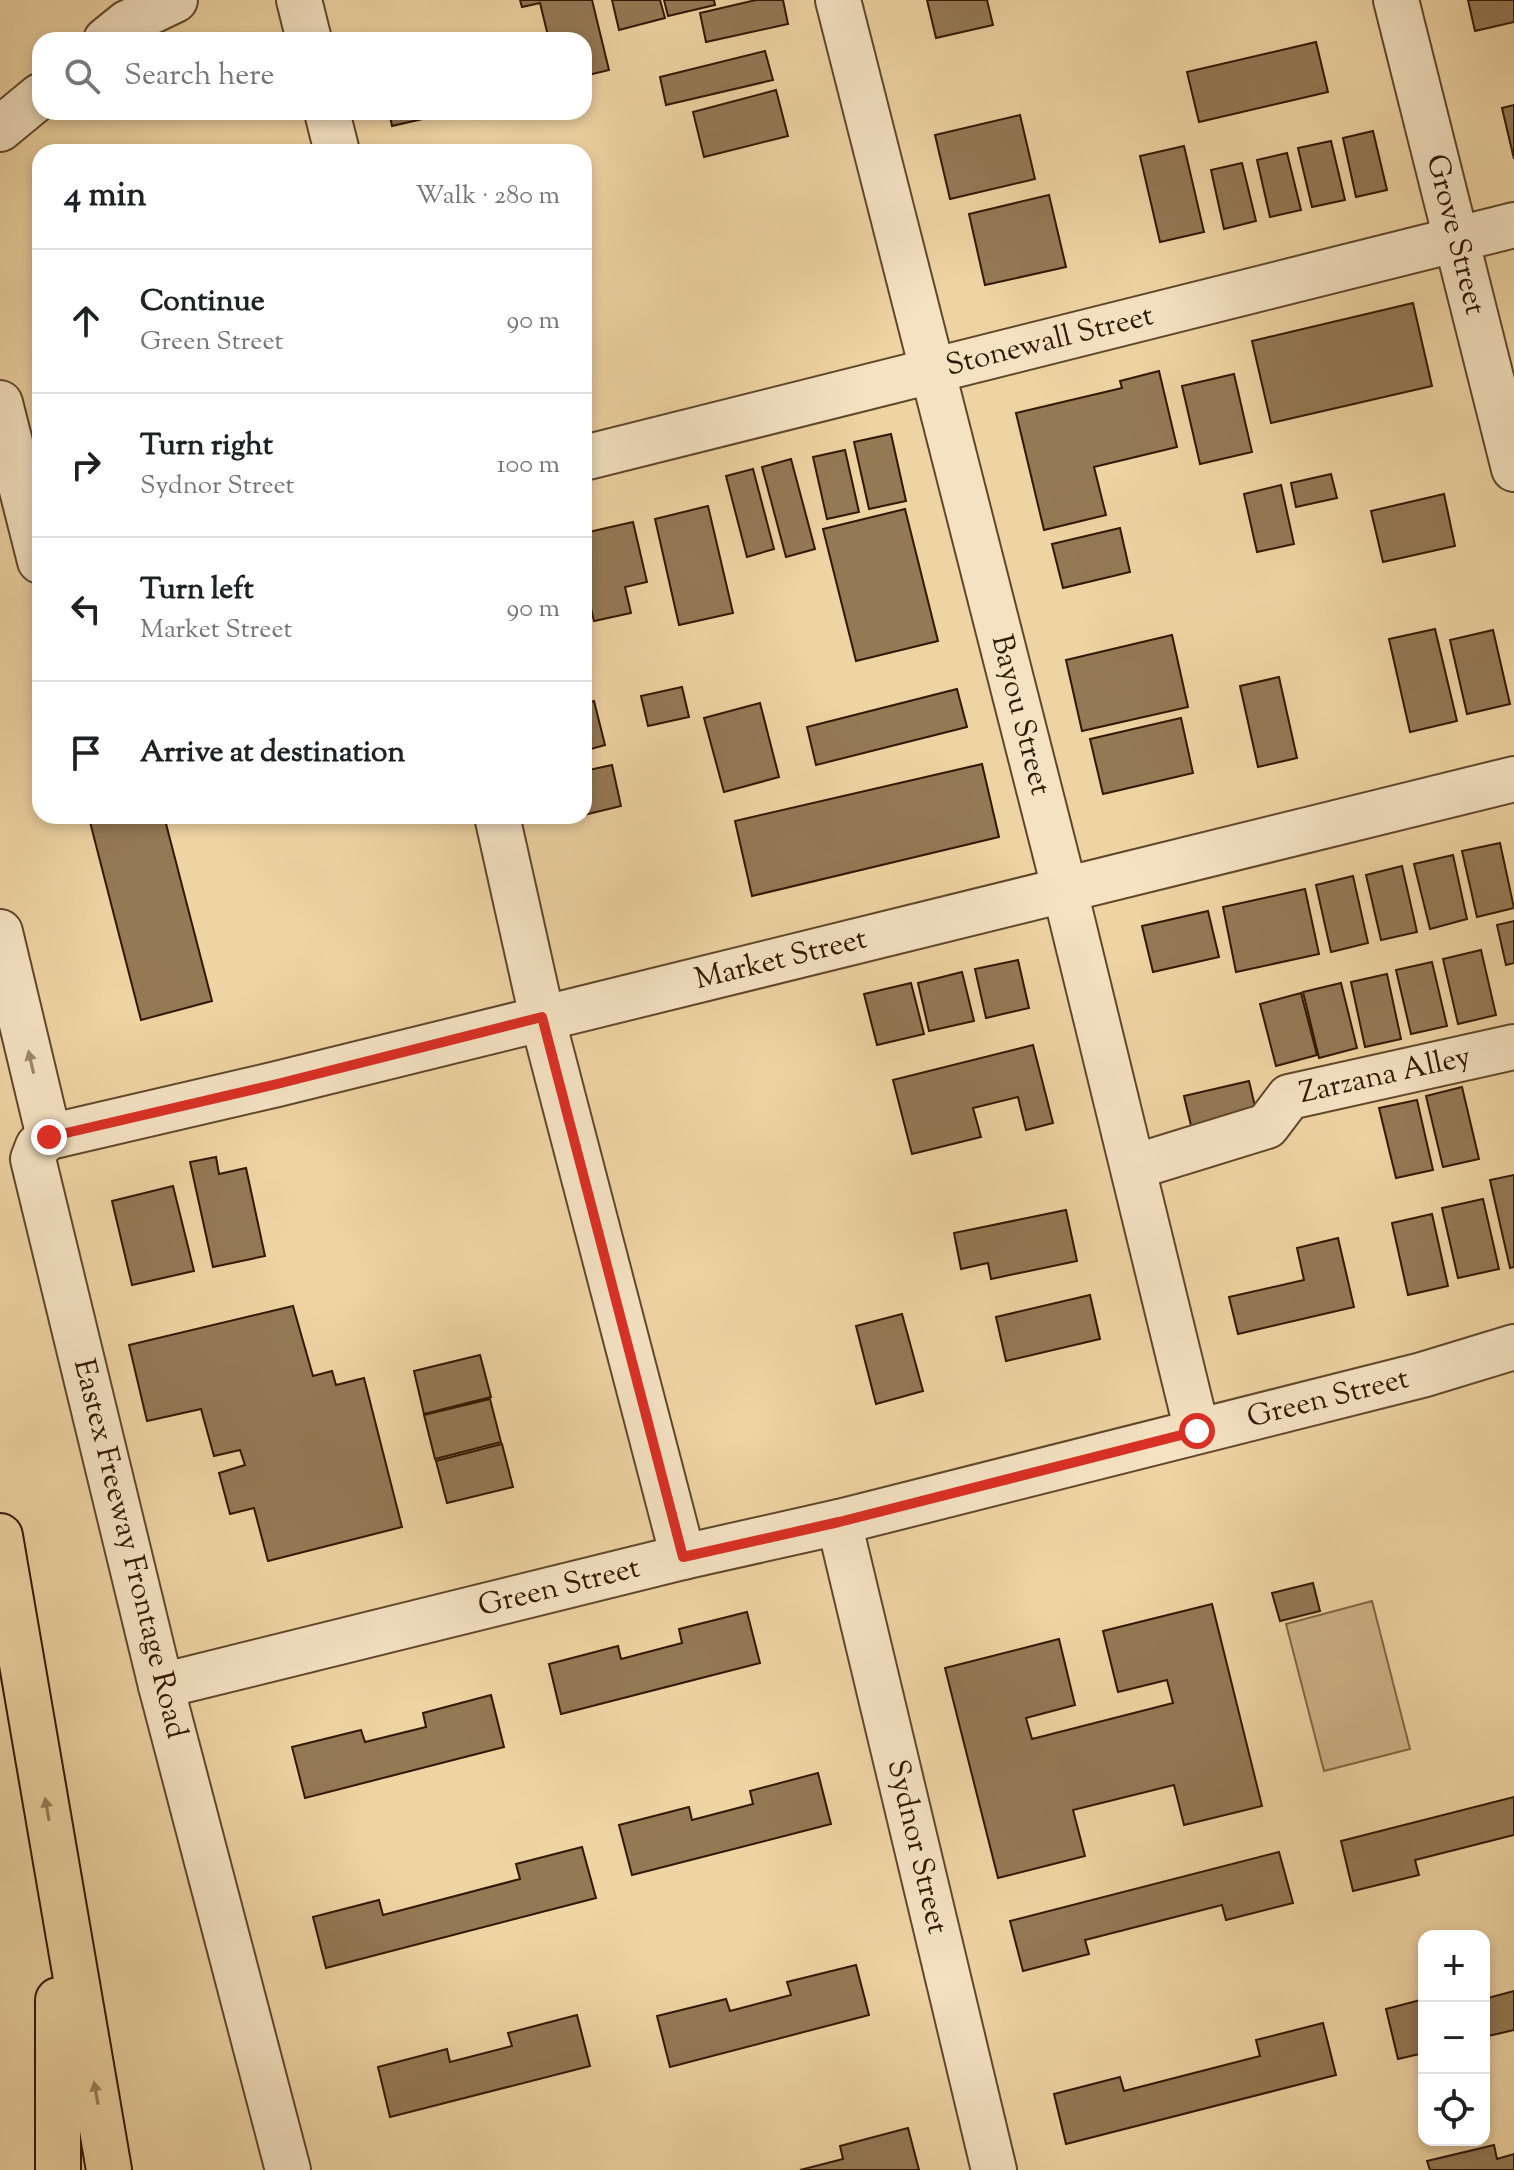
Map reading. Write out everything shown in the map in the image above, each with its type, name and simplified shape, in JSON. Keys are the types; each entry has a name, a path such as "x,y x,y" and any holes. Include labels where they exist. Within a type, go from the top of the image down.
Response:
{"highway":[{"path":"0,1536 109,2170"},
{"path":"58,2170 59,1880"}],"street":[{"path":"116,32 127,23 175,0"},
{"path":"299,0 307,32"},
{"name":"Bayou Street","path":"838,0 1065,891 1197,1431"},
{"name":"Grove Street","path":"1396,0 1514,469"},
{"path":"0,129 32,103"},
{"path":"329,120 335,144"},
{"name":"Stonewall Street","path":"592,456 1514,225"},
{"path":"0,403 32,529"},
{"name":"Market Street","path":"49,1137 277,1084 1514,779"},
{"path":"499,824 542,1017 683,1557"},
{"path":"0,932 49,1137"},
{"name":"Zarzana Alley","path":"1134,1167 1267,1126 1289,1097 1514,1047"},
{"name":"Eastex Freeway Frontage Road","path":"49,1137 38,1146 33,1159 161,1686 288,2170"},
{"name":"Green Street","path":"161,1686 683,1557 839,1522 1422,1375 1514,1347"},
{"name":"Sydnor Street","path":"839,1522 994,2170"}],"shaded area":[{"path":"1372,1601 1410,1749 1324,1771 1286,1624"}],"building":[{"path":"520,0 592,0 609,70 592,74 592,32 547,32 540,3 522,7"},
{"path":"612,0 660,0 665,18 619,30"},
{"path":"664,0 714,0 715,5 668,16"},
{"path":"756,0 783,0 788,24 706,42 700,13"},
{"path":"927,0 987,0 993,25 936,38"},
{"path":"1468,0 1514,0 1514,22 1475,31"},
{"path":"1316,42 1328,92 1199,122 1187,72"},
{"path":"765,51 773,80 666,105 660,77"},
{"path":"776,90 788,136 704,157 693,112"},
{"path":"1514,105 1514,159 1502,108"},
{"path":"1020,115 1035,179 950,199 935,135"},
{"path":"391,120 418,120 392,126"},
{"path":"1373,131 1387,190 1356,197 1343,138"},
{"path":"1331,141 1345,200 1312,207 1298,148"},
{"path":"1184,146 1204,232 1160,242 1140,156"},
{"path":"1287,153 1301,210 1270,217 1257,160"},
{"path":"1242,163 1256,221 1224,229 1211,170"},
{"path":"1049,195 1066,267 985,285 969,214"},
{"path":"1413,303 1432,386 1271,423 1252,341"},
{"path":"1159,371 1177,447 1094,467 1106,515 1044,530 1016,413 1122,388 1120,381"},
{"path":"1234,374 1252,452 1200,464 1182,386"},
{"path":"891,434 906,501 869,509 854,442"},
{"path":"845,450 859,512 827,519 813,457"},
{"path":"791,459 815,549 786,557 762,467"},
{"path":"753,469 774,549 747,557 726,476"},
{"path":"1331,474 1337,498 1296,507 1291,483"},
{"path":"1281,485 1294,544 1257,552 1244,494"},
{"path":"1444,494 1455,546 1383,562 1371,511"},
{"path":"708,506 733,613 679,625 655,519"},
{"path":"905,509 938,641 856,661 823,529"},
{"path":"633,522 647,582 625,587 631,613 594,621 592,531"},
{"path":"1120,528 1130,572 1063,588 1052,544"},
{"path":"1435,629 1457,721 1410,732 1389,639"},
{"path":"1493,630 1510,704 1467,714 1450,640"},
{"path":"1172,635 1188,707 1082,731 1066,660"},
{"path":"1279,677 1297,758 1258,767 1240,686"},
{"path":"682,687 689,717 648,726 641,696"},
{"path":"957,689 967,727 816,765 807,727"},
{"path":"592,702 605,745 592,749"},
{"path":"760,703 779,777 724,792 704,718"},
{"path":"1181,718 1193,773 1103,794 1090,739"},
{"path":"982,764 999,837 752,896 735,821"},
{"path":"612,765 621,806 592,813 592,769"},
{"path":"91,824 166,824 212,1001 141,1020"},
{"path":"1500,843 1514,908 1477,917 1462,851"},
{"path":"1453,855 1467,919 1430,929 1414,864"},
{"path":"1402,866 1417,932 1381,940 1366,875"},
{"path":"1353,876 1368,943 1331,952 1316,885"},
{"path":"1305,889 1319,954 1236,972 1223,907"},
{"path":"1208,911 1219,957 1153,972 1142,926"},
{"path":"1514,921 1514,963 1506,965 1497,925"},
{"path":"1481,950 1496,1015 1458,1024 1443,959"},
{"path":"1018,960 1029,1008 986,1018 975,969"},
{"path":"1432,962 1447,1026 1411,1034 1396,970"},
{"path":"962,972 974,1021 929,1031 918,983"},
{"path":"1387,974 1401,1039 1365,1047 1351,982"},
{"path":"911,983 924,1034 877,1045 864,994"},
{"path":"1341,983 1357,1048 1319,1058 1303,992"},
{"path":"1301,993 1317,1055 1276,1066 1260,1004"},
{"path":"1033,1045 1053,1123 1026,1130 1018,1097 973,1108 981,1137 912,1154 893,1080"},
{"path":"1249,1081 1258,1119 1193,1134 1184,1096"},
{"path":"1462,1087 1479,1159 1443,1167 1426,1096"},
{"path":"1417,1100 1433,1170 1396,1178 1379,1108"},
{"path":"216,1157 219,1174 246,1168 265,1256 213,1267 190,1162"},
{"path":"1514,1175 1514,1267 1510,1268 1490,1180"},
{"path":"173,1186 194,1271 132,1285 112,1201"},
{"path":"1483,1199 1499,1269 1458,1278 1442,1208"},
{"path":"1066,1210 1077,1261 991,1279 988,1263 961,1269 954,1233"},
{"path":"1432,1214 1448,1286 1408,1295 1392,1223"},
{"path":"1338,1238 1354,1307 1238,1334 1229,1297 1304,1280 1297,1248"},
{"path":"1090,1295 1100,1339 1006,1361 996,1317"},
{"path":"293,1306 313,1376 332,1371 336,1385 364,1378 402,1527 268,1561 254,1508 230,1514 219,1473 245,1465 240,1450 214,1456 201,1409 147,1421 129,1345"},
{"path":"902,1314 923,1391 876,1404 856,1326"},
{"path":"480,1355 491,1397 424,1414 414,1371"},
{"path":"490,1399 501,1442 435,1459 424,1415"},
{"path":"502,1444 513,1487 447,1503 436,1461"},
{"path":"1313,1583 1320,1611 1280,1621 1272,1593"},
{"path":"1212,1604 1262,1806 1184,1825 1174,1785 1073,1810 1085,1856 998,1878 945,1668 1059,1639 1075,1705 1026,1718 1032,1739 1173,1703 1167,1680 1118,1692 1103,1631"},
{"path":"747,1612 760,1663 561,1714 549,1664 618,1646 621,1659 682,1643 679,1629"},
{"path":"491,1695 504,1747 305,1798 292,1747 361,1730 365,1742 426,1727 423,1713"},
{"path":"818,1773 831,1824 632,1875 619,1825 689,1807 692,1820 753,1804 750,1791"},
{"path":"1514,1797 1514,1835 1415,1860 1419,1875 1353,1891 1341,1841"},
{"path":"582,1847 596,1898 326,1968 313,1917 379,1900 383,1915 520,1879 516,1864"},
{"path":"1279,1852 1293,1903 1226,1920 1222,1905 1085,1940 1089,1954 1023,1971 1010,1921"},
{"path":"856,1965 869,2015 670,2067 657,2016 726,1999 730,2011 791,1995 787,1982"},
{"path":"1514,1991 1514,2030 1490,2036 1490,1997"},
{"path":"1418,2001 1418,2054 1398,2059 1386,2009"},
{"path":"577,2015 590,2066 390,2117 378,2067 447,2049 450,2062 512,2046 508,2033"},
{"path":"1323,2023 1336,2075 1066,2144 1054,2094 1120,2077 1124,2091 1260,2056 1256,2040"},
{"path":"908,2128 919,2170 800,2170 843,2159 840,2146"},
{"path":"1494,2145 1497,2159 1514,2154 1514,2170 1430,2170 1427,2161 1490,2146"}],"route":[{"path":"49,1137 277,1084 542,1017 683,1557 839,1522 1197,1431"}]}
